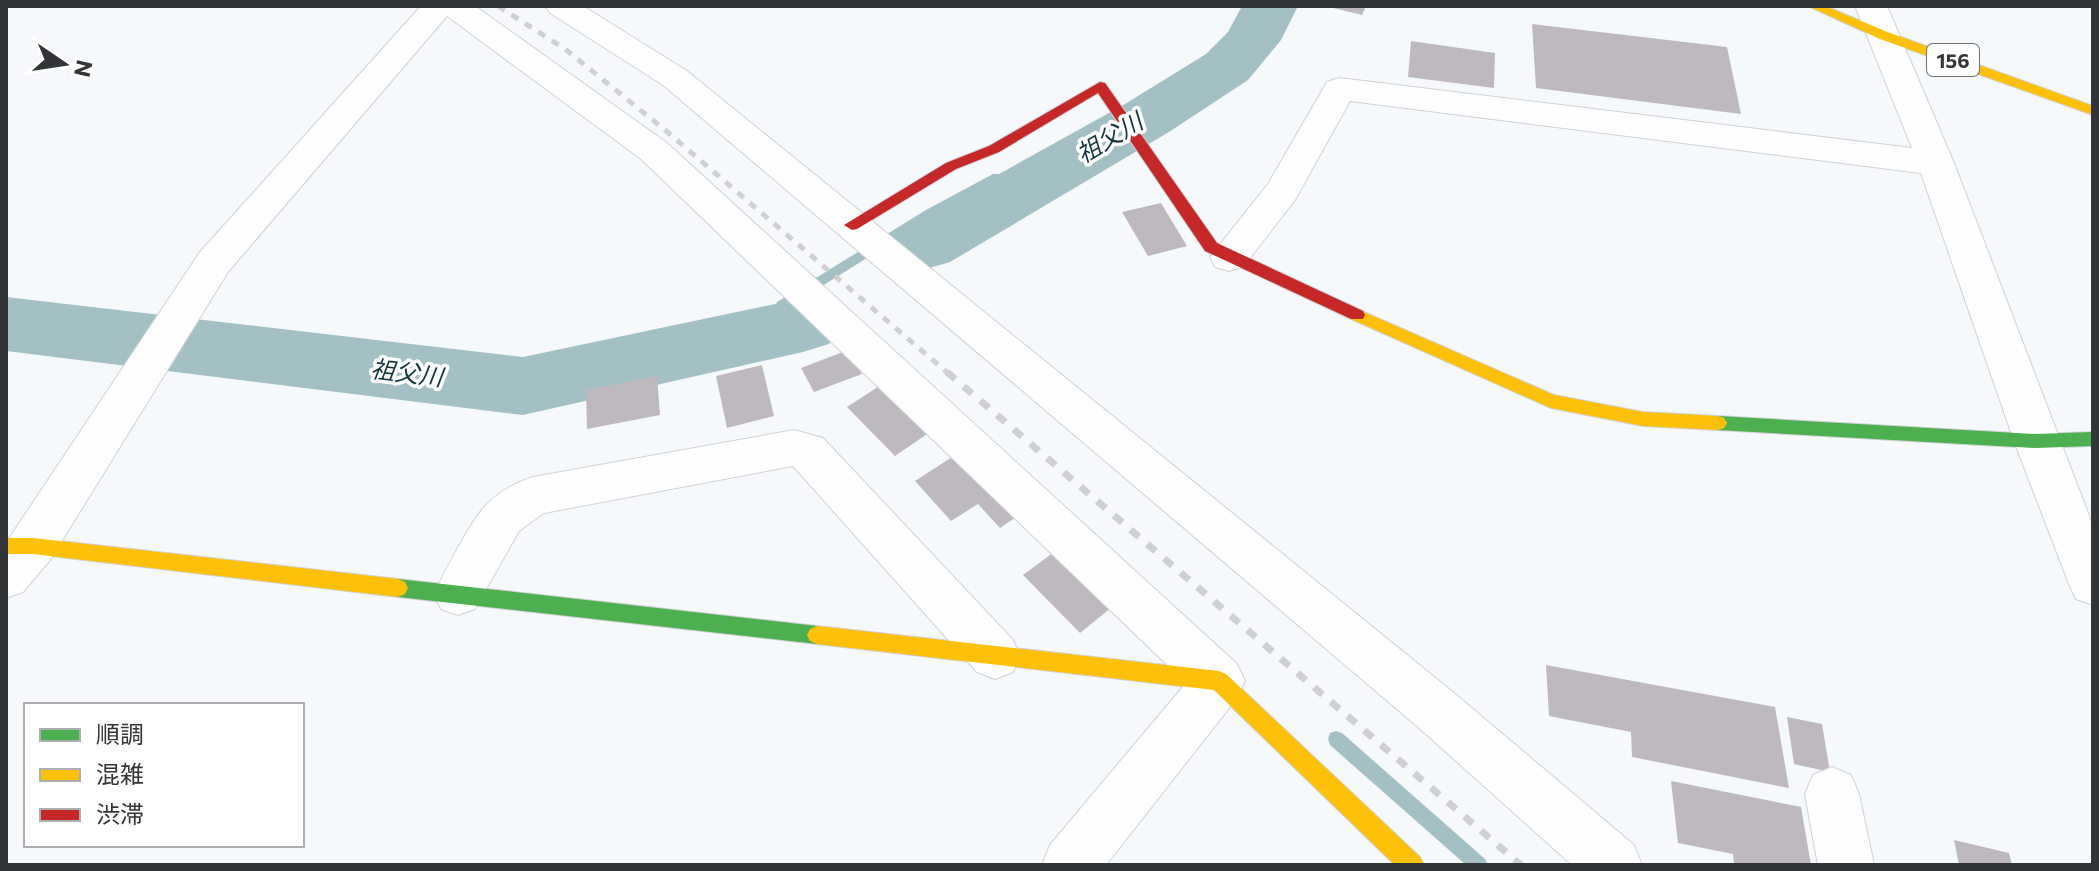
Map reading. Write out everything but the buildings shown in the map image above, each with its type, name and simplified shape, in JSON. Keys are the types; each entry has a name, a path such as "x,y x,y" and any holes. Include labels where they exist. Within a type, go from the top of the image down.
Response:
{"main road":[{"name":"156","path":"1814,6 1880,15 2093,111"},
{"path":"852,225 951,166 994,149 1100,86 1211,247 1551,401 1643,419 2036,441 2093,439"},
{"path":"19,546 1219,681 1412,865"}],"street":[{"path":"6,577 19,546 214,262 438,6"},
{"path":"454,6 654,151 1219,681 1070,865"},
{"path":"561,6 675,78 1436,710 1614,865"},
{"path":"1880,15 2036,441 2093,584"},
{"path":"1229,257 1282,191 1339,89 1936,163"},
{"path":"458,594 503,517 533,496 794,448 807,451 995,656"},
{"path":"1832,794 1846,865"}],"waterway":[{"name":"祖父川","path":"926,245 1147,118 1227,67 1252,40 1270,6"},
{"path":"782,305 930,213 993,178 1042,178"},
{"name":"祖父川","path":"6,324 523,386 803,325"},
{"path":"1336,739 1479,865"}],"railway":[{"path":"498,6 565,49 665,130 949,374"},
{"path":"947,372 1521,865"}],"traffic: fast":[{"path":"1718,423 2036,441 2093,439"},
{"path":"398,588 817,635"}],"traffic: slow":[{"path":"1814,6 1885,36 2093,111"},
{"path":"1357,315 1551,401 1643,419 1718,423"},
{"path":"6,546 33,546 398,588"},
{"path":"817,635 1219,681 1412,865"}],"traffic: jam":[{"path":"852,225 951,166 994,149 1100,86 1211,247 1357,315"}]}
